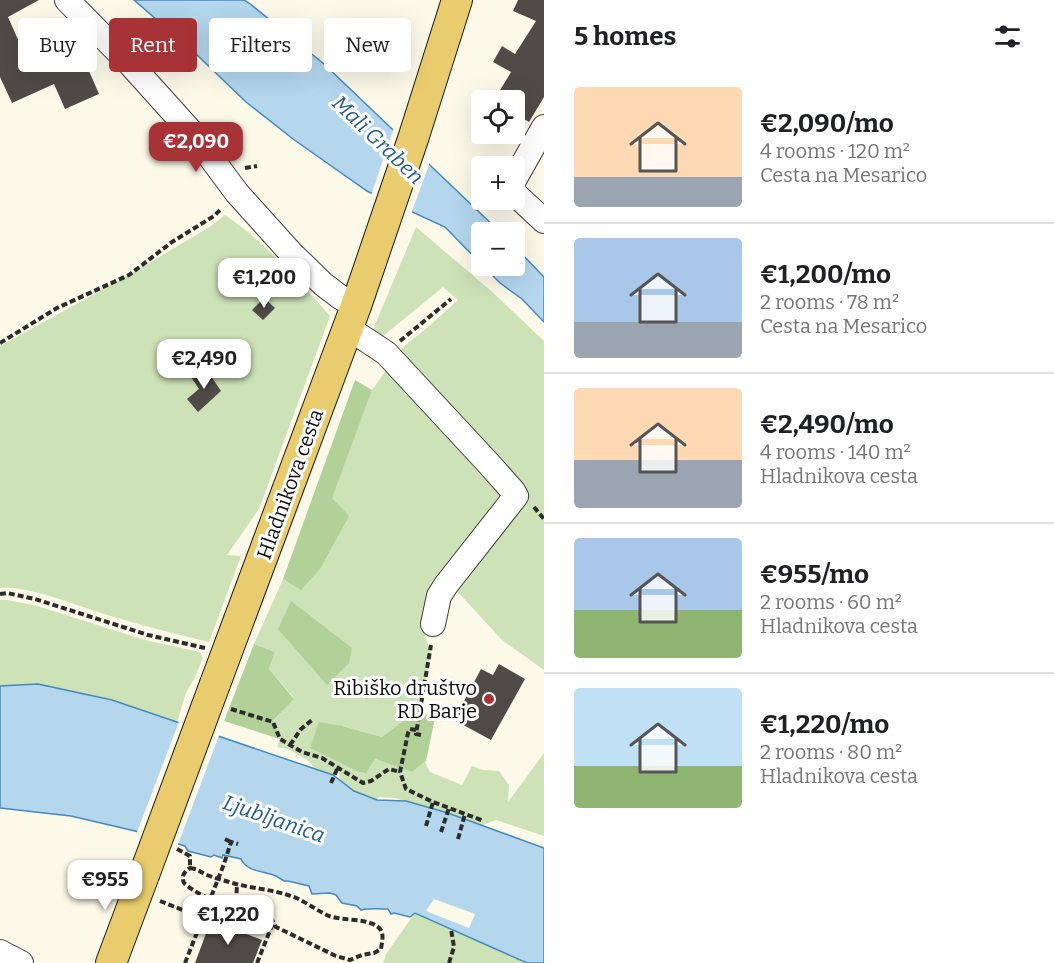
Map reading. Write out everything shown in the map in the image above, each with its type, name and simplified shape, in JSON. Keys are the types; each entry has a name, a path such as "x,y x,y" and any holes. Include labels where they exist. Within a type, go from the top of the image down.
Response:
{"main road":[{"name":"Hladnikova cesta","path":"111,963 150,887 222,696 413,139 457,0"}],"street":[{"path":"67,0 194,135 237,193 291,254 322,284 340,297 352,317 516,496 446,585 440,596 433,624"},
{"path":"525,167 537,153 544,127"},
{"path":"525,203 544,221"},
{"path":"0,952 21,963"}],"path":[{"path":"0,343 57,308 129,275 172,242 214,216 237,193"},
{"path":"386,353 451,299"},
{"path":"0,594 8,593 35,599 148,634 210,650"},
{"path":"421,735 416,734 416,730 431,653"},
{"path":"222,696 273,722 280,739 302,752 322,758 363,783 389,770 400,772"},
{"path":"290,745 301,729 312,720"},
{"path":"416,730 410,729 408,734 400,772 406,789 484,822"},
{"path":"331,783 338,767"},
{"path":"426,826 433,802"},
{"path":"441,832 449,808"},
{"path":"458,839 465,814"},
{"path":"225,839 238,844"},
{"path":"185,963 231,842"},
{"path":"177,849 190,856 190,868 183,876 184,883 205,897 229,904 236,902 270,916 276,927 346,961 381,949 383,934 381,929 368,923 329,916 303,900 257,887 237,885 190,868"},
{"path":"236,902 237,885"},
{"path":"150,887 203,918"},
{"path":"257,963 274,923"},
{"path":"449,963 454,947 451,929"}],"green space":[{"path":"225,215 267,249 330,316 259,509 227,555 241,556 209,642 120,619 38,593 0,588 0,346 129,275 211,226"},
{"path":"416,227 489,289 544,341 544,670 502,640 454,588 426,625 425,636 431,653 421,703 416,714 382,737 342,726 375,759 412,772 425,762 430,772 462,785 472,766 483,770 499,771 509,785 508,802 544,753 544,836 496,820 483,825 395,798 379,797 377,800 354,791 340,780 339,772 333,775 315,769 309,761 288,749 277,747 280,739 273,722 294,698 269,669 275,652 254,644 283,579 301,589 331,498 372,390 403,347 458,300 443,287 382,337 372,332"},
{"path":"358,346 234,677 230,675 351,352"},
{"path":"355,380 372,390 332,498 349,516 320,569 301,590 283,579"},
{"path":"0,600 34,605 145,640 200,652 203,658 186,693 177,722 112,700 38,684 0,686"},
{"path":"291,601 352,648 349,663 327,685 278,629"},
{"path":"254,644 275,652 269,669 294,699 273,721 280,739 224,721"},
{"path":"407,706 435,718 426,761 412,772 375,759 366,773 357,771 310,748 319,722 382,737 402,722"},
{"path":"415,913 533,963 383,963 386,954"}],"water":[{"path":"134,0 244,0 267,18 209,18 209,66 197,55 197,18 155,18"},
{"name":"Mali Graben","path":"312,54 324,64 324,72 332,72 471,204 471,210 477,210 490,222 471,222 471,254 445,227 367,191 293,139 246,102 215,72 312,72"},
{"path":"525,257 544,277 544,322 522,299 493,276 525,276"},
{"name":"Ljubljanica","path":"38,684 112,700 333,775 354,791 377,800 406,801 448,813 544,848 544,963 527,963 415,913 410,917 391,914 388,909 361,910 357,906 342,903 336,895 330,893 312,894 309,886 284,881 276,876 252,869 241,859 223,855 222,858 214,855 211,857 188,851 185,846 135,831 71,816 0,808 0,686"}],"pier":[{"path":"394,127 430,162 411,214 371,196"},
{"path":"180,719 220,733 177,847 136,835"},
{"path":"434,899 475,914 469,928 426,911"}],"building":[{"path":"0,0 39,0 8,17 18,40 18,72 89,72 99,94 65,109 54,84 12,103 0,77"},
{"path":"518,0 544,0 544,97 529,122 525,120 525,90 500,90 511,72 493,62 502,46 515,54 536,21 513,11"},
{"path":"264,298 275,308 263,320 252,310"},
{"path":"205,367 221,391 198,412 187,399 199,389 191,377"},
{"name":"Ribiško društvo RD Barje","path":"499,664 525,679 491,740 454,720 481,669 493,675"},
{"path":"211,920 262,940 253,963 195,963"}],"place":[{"name":"Ribiško društvo RD Barje","path":"489,699"}]}
